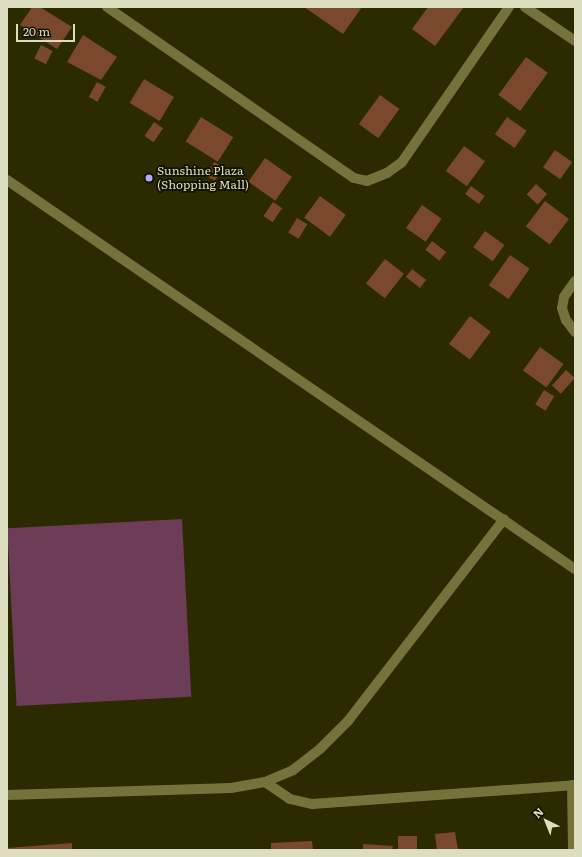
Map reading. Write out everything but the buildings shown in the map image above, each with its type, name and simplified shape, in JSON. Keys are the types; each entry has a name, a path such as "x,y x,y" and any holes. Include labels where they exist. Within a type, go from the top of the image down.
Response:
{"street":[{"path":"107,7 354,178 367,180 387,173 402,162 510,7"},
{"path":"525,7 575,41"},
{"path":"7,180 575,569"},
{"path":"575,281 564,297 562,308 566,320 575,332"},
{"path":"7,795 231,788 264,782 293,770 320,749 348,721 504,519"},
{"path":"264,782 290,799 312,804 574,785 573,850"}],"shaded area":[{"path":"182,519 191,697 17,706 7,528"}],"place":[{"name":"Sunshine Plaza (Shopping Mall)","path":"149,178"}]}
